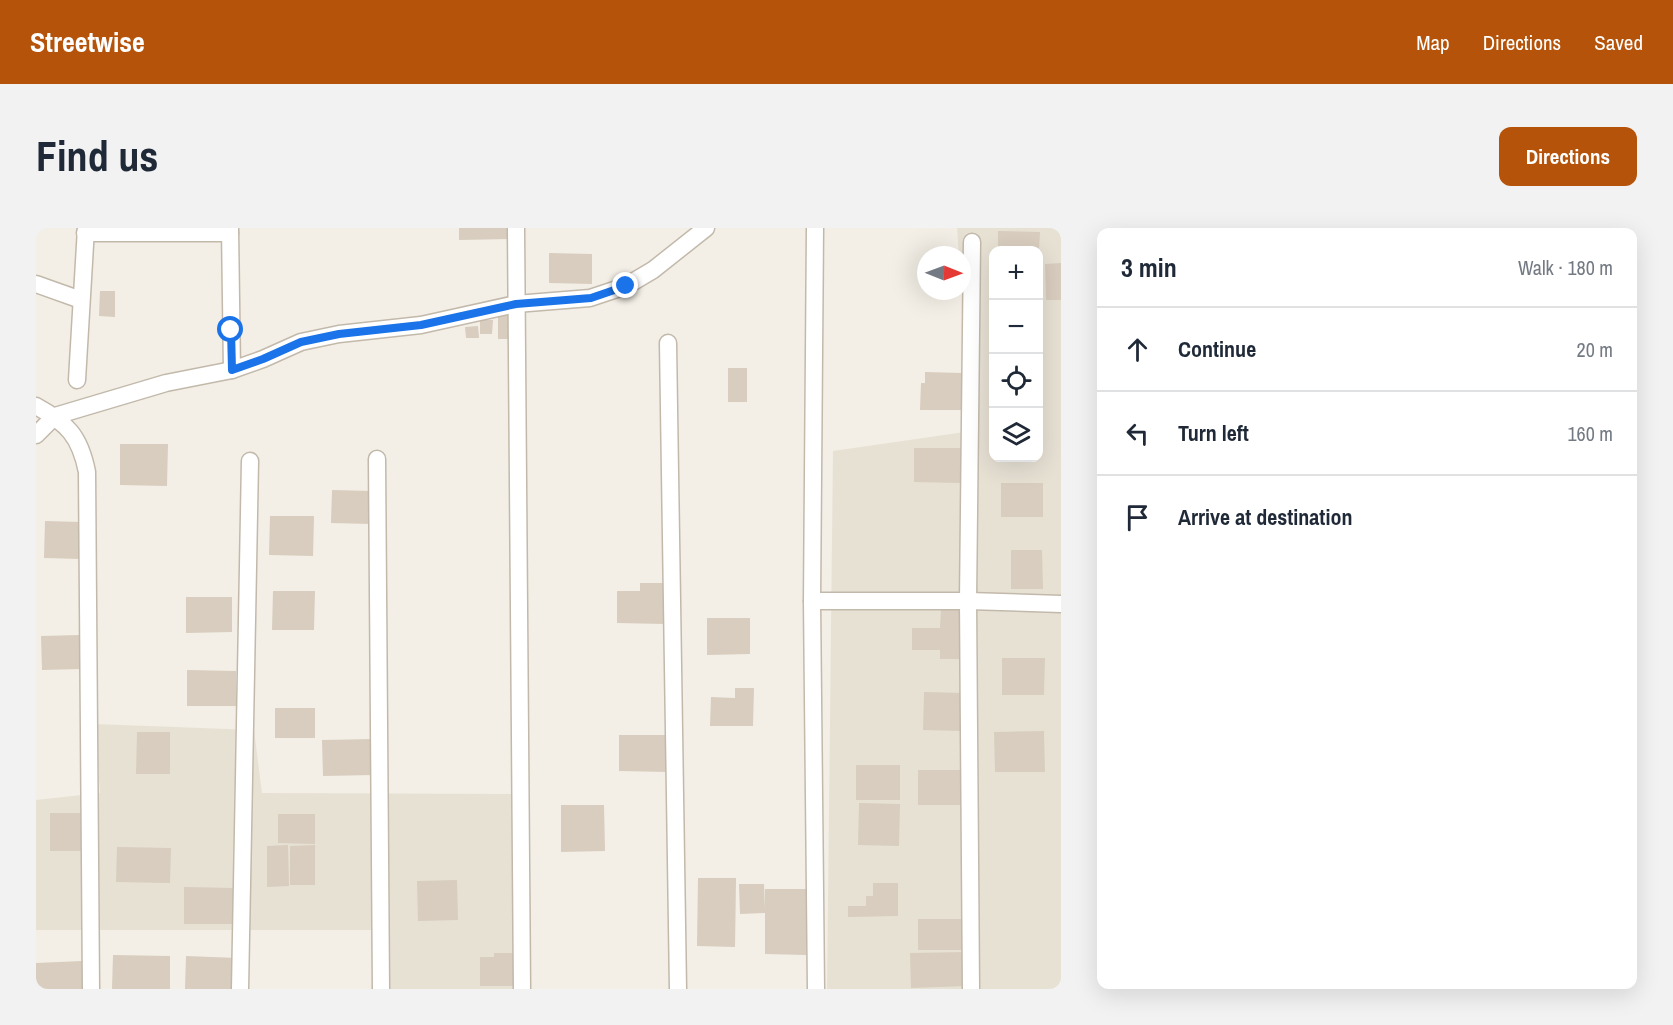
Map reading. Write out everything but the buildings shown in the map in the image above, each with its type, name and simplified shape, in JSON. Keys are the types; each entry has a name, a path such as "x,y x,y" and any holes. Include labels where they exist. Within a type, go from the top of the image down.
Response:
{"street":[{"path":"516,228 522,989"},
{"path":"36,435 55,416 166,383 232,370 301,342 339,334 421,325 516,304 591,298 626,286 653,270 706,228"},
{"path":"816,228 812,601 816,989"},
{"path":"76,380 85,231 230,231 232,370"},
{"path":"971,989 968,601 972,242"},
{"path":"36,284 81,300"},
{"path":"668,343 678,989"},
{"path":"36,406 55,416 74,435 83,452 87,472 91,989"},
{"path":"377,459 381,989"},
{"path":"240,989 250,461"},
{"path":"812,601 968,601 1061,604"}],"shaded area":[{"path":"957,228 1061,228 1061,989 827,989 833,451 965,432 963,300 971,300 971,246 958,246"},
{"path":"95,724 254,730 262,793 527,794 529,989 383,989 380,930 36,930 36,800 100,793"}],"route":[{"path":"231,330 232,370 301,342 339,334 421,325 516,304 591,298 626,286"}]}
